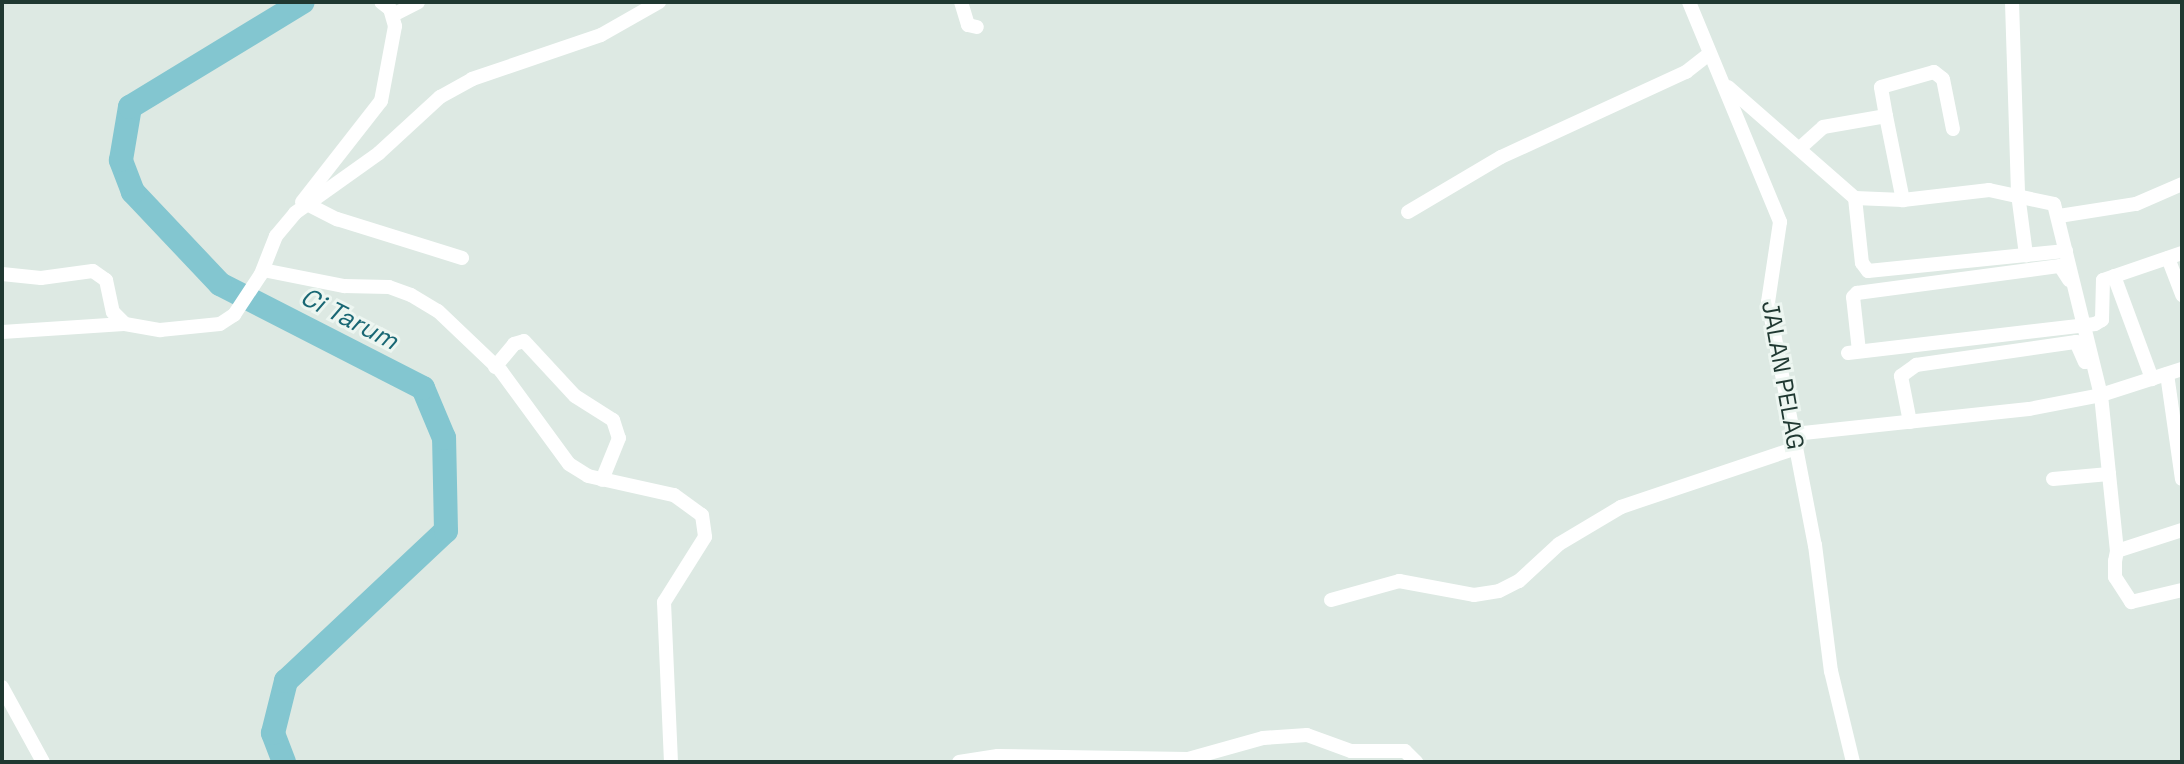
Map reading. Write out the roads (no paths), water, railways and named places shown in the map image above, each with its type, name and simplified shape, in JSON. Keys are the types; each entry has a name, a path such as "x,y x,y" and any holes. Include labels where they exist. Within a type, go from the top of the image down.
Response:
{"street":[{"path":"381,2 393,15"},
{"path":"393,15 418,2"},
{"path":"301,208 379,153 457,86 601,35 659,2"},
{"path":"961,2 968,25 977,27"},
{"name":"JALAN PELAG","path":"1689,2 1708,55 1725,84 1780,222 1768,302 1795,441 1831,671 1853,762"},
{"path":"2012,2 2018,194 2026,255"},
{"path":"2,332 125,324 203,329 234,315 262,272 276,236 301,208 381,101 393,15"},
{"path":"1408,212 1580,117 1686,72 1708,55"},
{"path":"1903,200 1881,87 1934,72 1943,79 1953,129"},
{"path":"1725,84 1855,198 1903,200 1989,190 2049,201 2059,216 2080,324"},
{"path":"1800,148 1823,127 1886,116"},
{"path":"2059,216 2109,211 2182,184"},
{"path":"1855,198 1862,263 1868,271 2066,251"},
{"path":"301,208 462,258"},
{"path":"2182,295 2175,255 2114,276 2101,285 2102,320 2080,324 1854,352 1853,297 1871,289 2060,266 2068,279 2080,324 2098,396 2117,551 2115,577 2131,602 2182,590"},
{"path":"2,274 41,278 98,272 109,286 113,312 125,324"},
{"path":"262,272 344,286 389,287 411,295 438,311 524,397 569,464 602,480 674,495 696,507 705,521 705,537 664,602 671,762"},
{"path":"2114,276 2152,379"},
{"path":"495,367 514,344 524,341 575,396 613,420 619,438 602,480"},
{"path":"1910,422 1901,376 1906,370 2064,343 2081,346 2098,396"},
{"path":"1331,600 1399,581 1474,595 1499,591 1519,581 1559,544 1621,507 1795,441 2098,396 2175,371 2182,479"},
{"path":"2053,479 2109,474"},
{"path":"2117,551 2182,530"},
{"path":"2,687 43,762"},
{"path":"959,762 998,756 1188,759 1263,738 1307,735 1351,751 1405,751 1416,762"}],"waterway":[{"name":"Ci Tarum","path":"284,762 273,733 286,681 446,531 444,438 423,388 220,284 133,192 121,160 130,107 303,2"}]}
